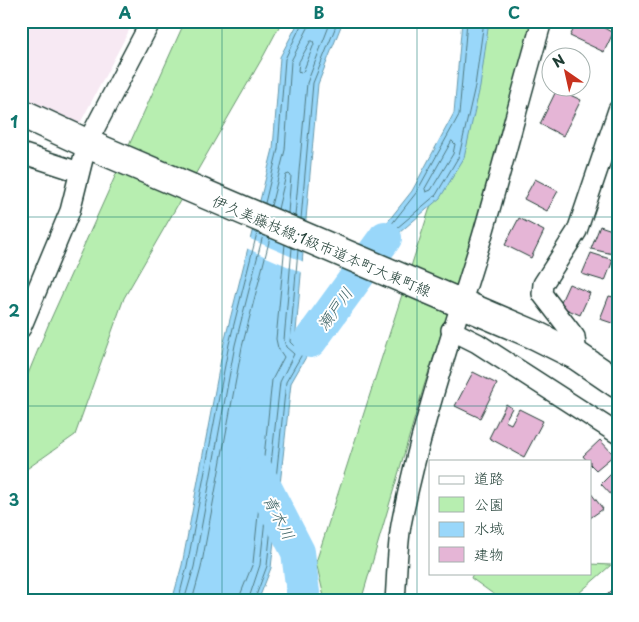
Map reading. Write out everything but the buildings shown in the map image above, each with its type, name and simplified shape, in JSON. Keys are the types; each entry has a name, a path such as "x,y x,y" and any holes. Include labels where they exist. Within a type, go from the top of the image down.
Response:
{"main road":[{"name":"伊久美藤枝線;1級市道本町大東町線","path":"21,113 88,144 535,335 577,356 618,384"}],"street":[{"path":"21,328 70,211 88,144 151,21"},
{"path":"395,601 401,528 415,460 457,302 500,177 542,21"},
{"path":"577,356 575,337 542,294 542,284 577,231 618,110"},
{"path":"21,153 79,172"},
{"path":"451,330 485,348 618,434"}],"shaded area":[{"path":"21,21 134,21 78,127 21,97"}],"green space":[{"path":"185,21 282,21 124,298 75,435 21,473 21,391 49,323"},
{"path":"490,21 540,21 524,81 424,386 361,601 325,601 316,562"},
{"path":"592,564 611,565 570,601 503,601 471,578 473,574 592,574"}],"water":[{"path":"299,21 343,21 318,84 295,343 325,299 337,303 291,383 271,568 258,601 172,601 182,565 224,343 273,149 280,57"},
{"path":"462,21 489,21 480,87 464,158 440,198 372,256 362,254 412,191 454,113"}],"pier":[{"path":"248,238 304,262 303,273 246,248"}],"waterway":[{"name":"瀬戸川","path":"310,341 385,238"},
{"name":"青木川","path":"257,472 298,552 304,601"}]}
